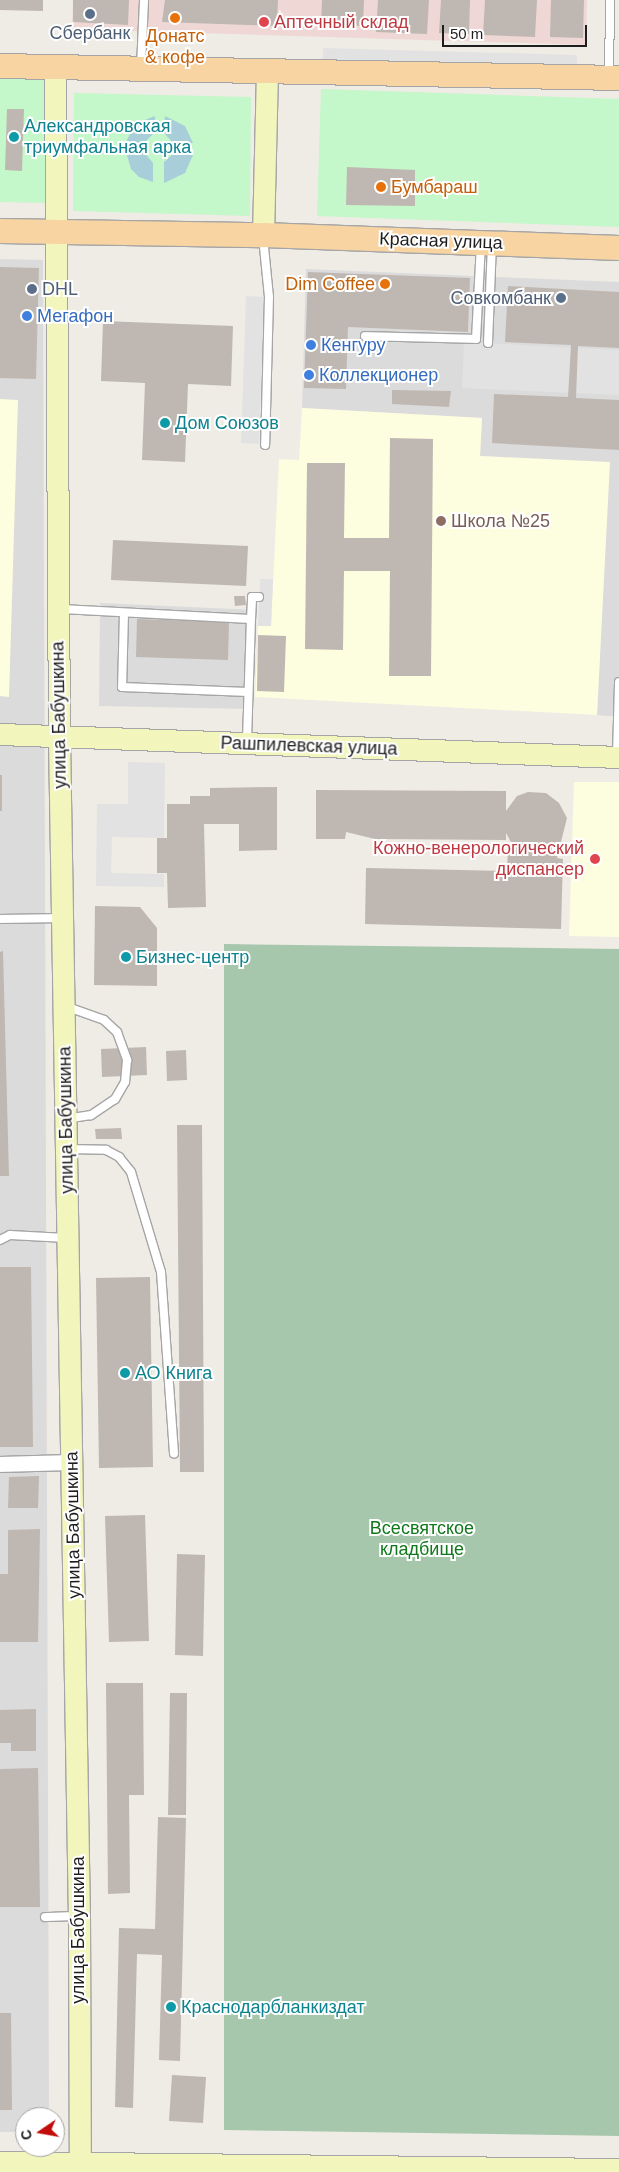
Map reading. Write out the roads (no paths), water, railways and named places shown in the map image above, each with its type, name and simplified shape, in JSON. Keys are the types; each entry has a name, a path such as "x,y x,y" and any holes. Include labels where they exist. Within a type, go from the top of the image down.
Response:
{"main road":[{"path":"0,66 614,78"},
{"name":"улица Бабушкина","path":"55,68 58,231 58,738 65,1006 79,1916 80,2166"},
{"path":"263,235 267,72"},
{"name":"Красная улица","path":"0,231 263,235 619,248"},
{"name":"Рашпилевская улица","path":"0,734 58,738 618,757"},
{"path":"0,2162 80,2166 618,2170"}],"street":[{"path":"0,1464 72,1462"}],"lane":[{"path":"141,69 144,0"},
{"path":"610,0 614,78"},
{"path":"263,235 269,297 265,445"},
{"path":"365,336 476,339 487,243"},
{"path":"487,243 488,343"},
{"path":"247,744 252,597 259,597"},
{"path":"58,609 86,608 124,613 251,619"},
{"path":"124,613 122,687 248,692"},
{"path":"618,757 619,682"},
{"path":"0,919 63,918"},
{"path":"65,1006 104,1020 117,1032 127,1060 125,1082 115,1099 91,1115 66,1119"},
{"path":"67,1150 106,1150 119,1157 131,1172 161,1272 174,1454"},
{"path":"0,1240 10,1235 68,1238"},
{"path":"45,1917 79,1916"}],"water":[{"path":"155,116 154,133 144,143 126,142 135,124"},
{"path":"165,116 185,126 193,143 173,143 164,133"},
{"path":"126,152 144,152 153,163 153,182 139,177 131,169"},
{"path":"173,154 193,155 185,173 164,183 164,162"}],"place":[{"name":"Сбербанк","path":"90,14"},
{"name":"Донатс & кофе","path":"175,18"},
{"name":"Аптечный склад","path":"264,22"},
{"name":"Александровская триумфальная арка","path":"14,137"},
{"name":"Бумбараш","path":"381,187"},
{"name":"Dim Coffee","path":"385,284"},
{"name":"DHL","path":"32,289"},
{"name":"Совкомбанк","path":"561,298"},
{"name":"Мегафон","path":"27,316"},
{"name":"Кенгуру","path":"311,345"},
{"name":"Коллекционер","path":"309,375"},
{"name":"Дом Союзов","path":"165,423"},
{"name":"Школа №25","path":"441,521"},
{"name":"Кожно-венерологический диспансер","path":"595,859"},
{"name":"Бизнес-центр","path":"126,957"},
{"name":"АО Книга","path":"125,1373"},
{"name":"Краснодарбланкиздат","path":"171,2007"}],"park label":[{"name":"Всесвятское кладбище","path":"422,1539"}]}
